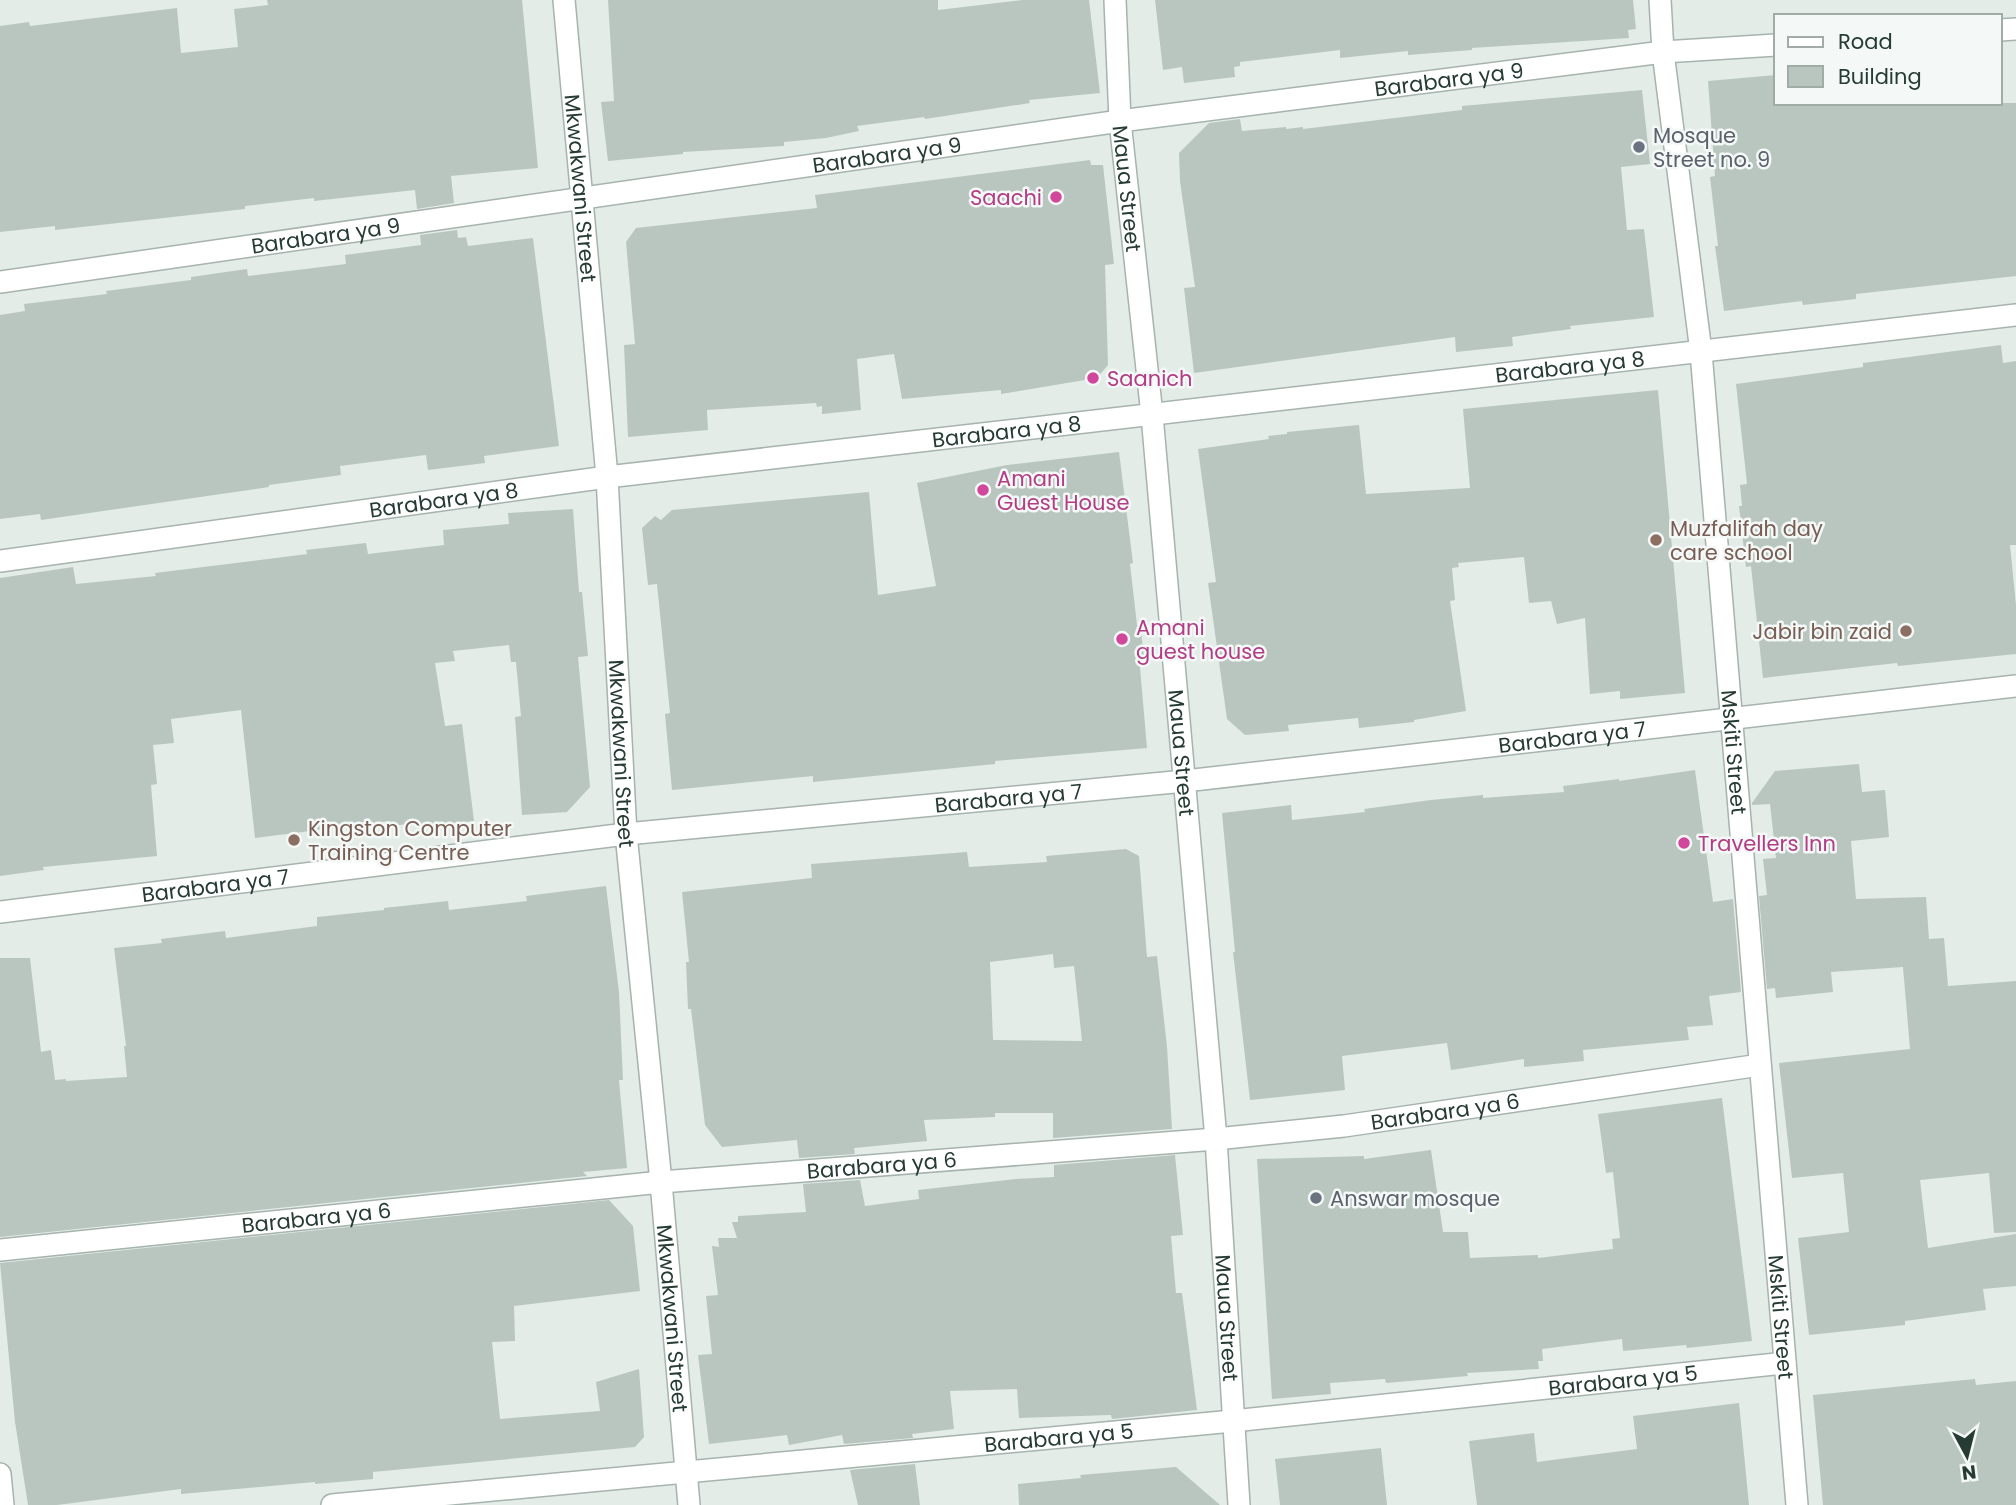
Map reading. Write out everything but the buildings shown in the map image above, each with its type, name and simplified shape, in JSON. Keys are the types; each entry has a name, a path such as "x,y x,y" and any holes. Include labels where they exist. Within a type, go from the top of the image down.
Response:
{"street":[{"name":"Mkwakwani Street","path":"564,0 607,477 626,834 661,1182 689,1505"},
{"name":"Maua Street","path":"1115,0 1120,121 1152,415 1216,1139 1239,1505"},
{"name":"Mskiti Street","path":"1661,0 1662,52 1701,352 1797,1505"},
{"name":"Barabara ya 9","path":"0,282 1120,121 1662,52 1774,45"},
{"name":"Barabara ya 8","path":"0,561 607,477 2016,315"},
{"name":"Barabara ya 7","path":"0,912 626,834 1185,781 2016,687"},
{"name":"Barabara ya 6","path":"0,1250 661,1182 1216,1139 1435,1114 1760,1065"},
{"name":"Barabara ya 5","path":"332,1505 1233,1420 1786,1363"},
{"path":"0,1474 2,1505"}],"place":[{"name":"Mosque Street no. 9","path":"1639,147"},
{"name":"Saachi","path":"1056,197"},
{"name":"Saanich","path":"1093,378"},
{"name":"Amani Guest House","path":"983,490"},
{"name":"Muzfalifah day care school","path":"1656,540"},
{"name":"Jabir bin zaid","path":"1906,631"},
{"name":"Amani guest house","path":"1122,639"},
{"name":"Kingston Computer Training Centre","path":"294,840"},
{"name":"Travellers Inn","path":"1684,843"},
{"name":"Answar mosque","path":"1316,1198"}]}
